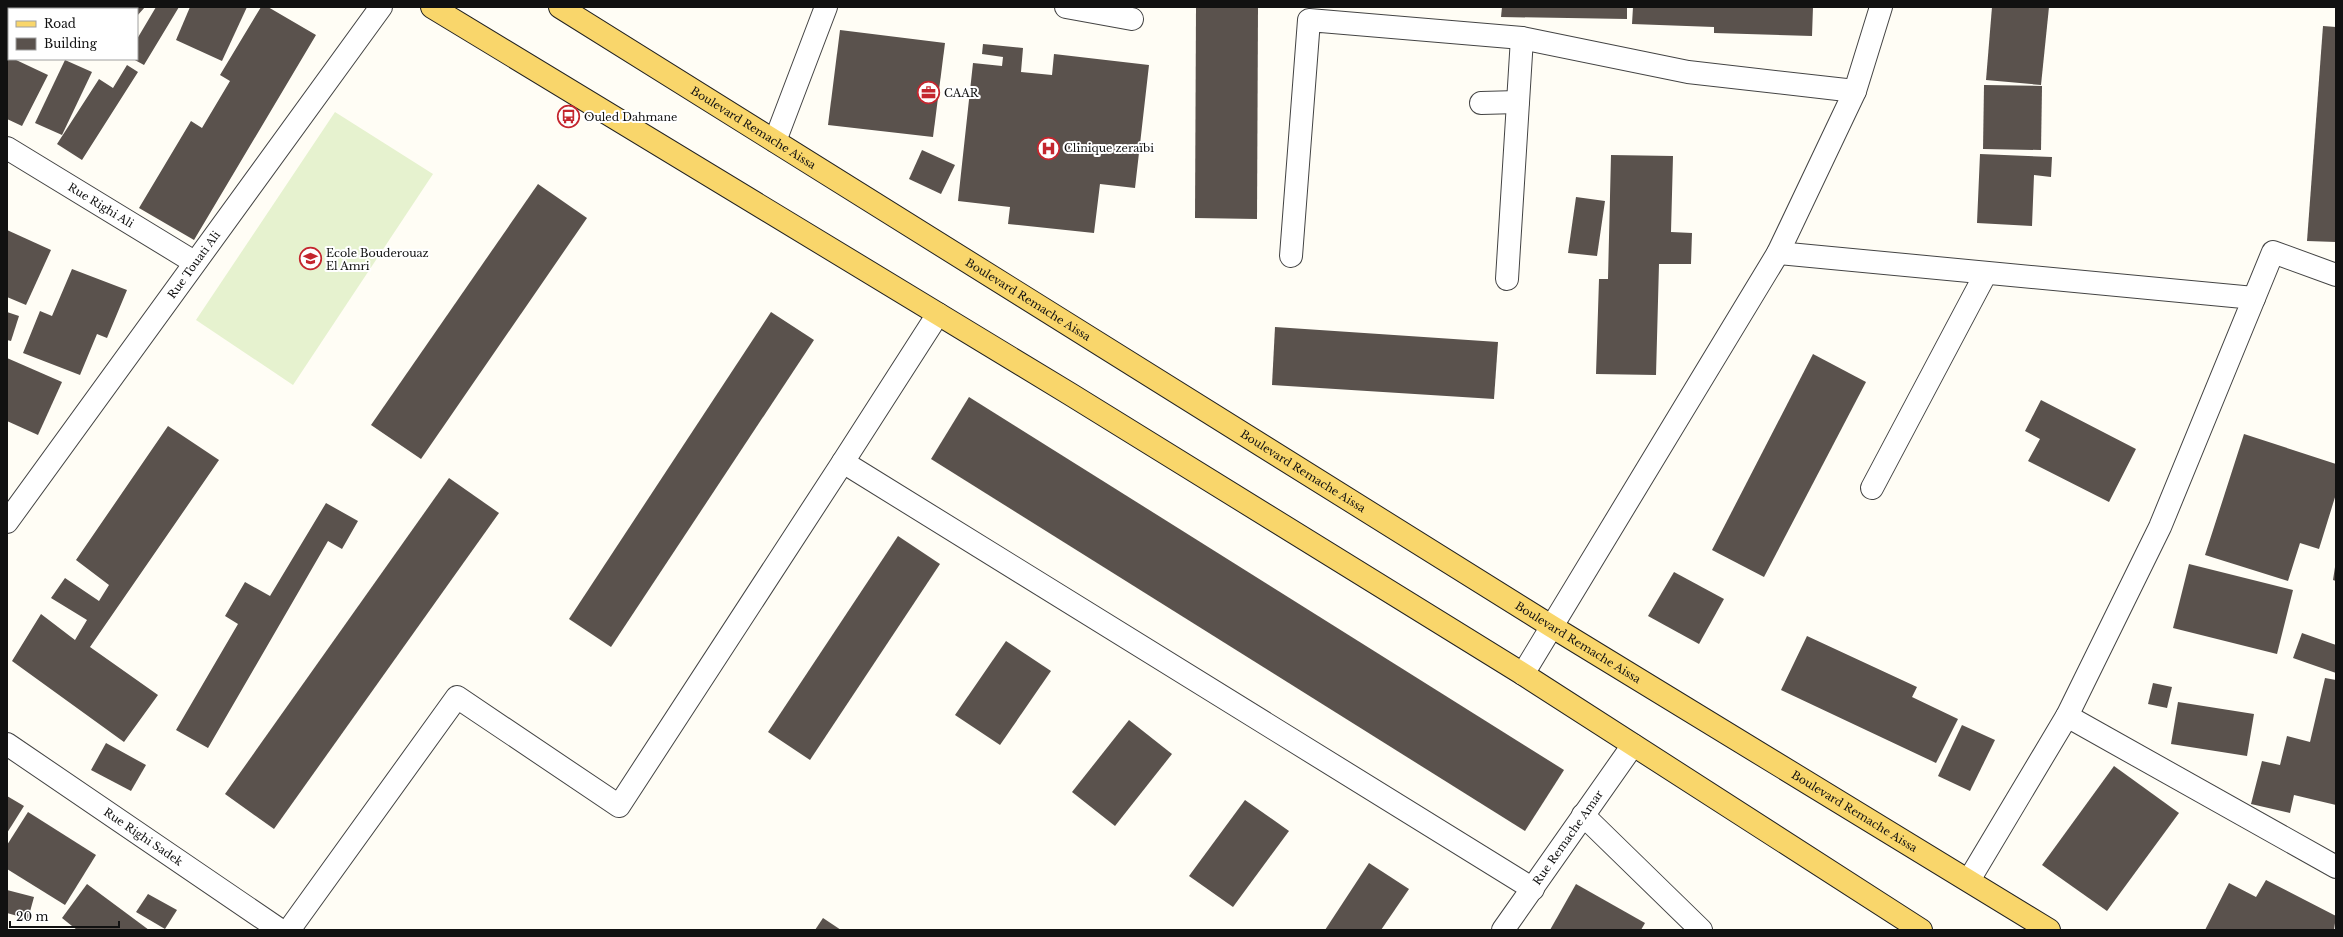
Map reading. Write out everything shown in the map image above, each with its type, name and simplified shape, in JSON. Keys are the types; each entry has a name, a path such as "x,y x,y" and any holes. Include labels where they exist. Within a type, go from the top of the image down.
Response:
{"main road":[{"path":"432,7 938,314 1523,674 1920,930"},
{"name":"Boulevard Remache Aissa","path":"560,7 1552,626 2050,930"}],"street":[{"name":"Rue Touati Ali","path":"7,522 194,262 381,7"},
{"path":"775,141 826,7"},
{"path":"1066,7 1132,19"},
{"path":"1523,674 1778,253 1854,91 1882,7"},
{"path":"1291,256 1309,20 1522,38 1688,72 1854,91"},
{"path":"1507,279 1522,38"},
{"path":"1481,103 1518,102"},
{"name":"Rue Righi Ali","path":"7,148 194,262"},
{"path":"1969,880 2067,716 2160,527 2273,252 2336,275"},
{"path":"1778,253 2254,298"},
{"path":"1872,488 1986,273"},
{"path":"289,930 457,697 619,806 938,314"},
{"path":"843,462 1533,889"},
{"path":"2067,716 2336,867"},
{"name":"Rue Righi Sadek","path":"7,744 280,930"},
{"name":"Rue Remache Amar","path":"1502,930 1533,889 1632,745"},
{"path":"1583,816 1701,930"}],"green space":[{"path":"335,112 433,174 293,385 196,320"}],"building":[{"path":"7,7 33,7 8,8 7,42"},
{"path":"69,7 71,8 38,8"},
{"path":"87,7 145,7 138,15 138,8"},
{"path":"156,7 179,7 144,65 135,60 138,60 138,37"},
{"path":"190,7 247,7 222,61 176,40"},
{"path":"261,7 268,7 316,35 194,240 139,208 191,121 202,128 230,81 220,75"},
{"path":"1196,7 1258,8 1257,219 1195,218"},
{"path":"1502,7 1627,7 1627,19 1501,17"},
{"path":"1633,7 1813,7 1812,36 1714,33 1714,27 1632,24"},
{"path":"1992,7 2049,7 2041,85 1986,80"},
{"path":"2323,26 2336,27 2336,242 2307,241"},
{"path":"840,30 945,43 933,137 828,125"},
{"path":"983,44 1023,48 1021,72 1052,75 1054,54 1149,65 1135,188 1100,184 1094,233 1008,224 1010,207 958,201 973,63 1002,66 1003,57 982,54"},
{"path":"7,56 8,60 16,60 48,75 22,126 7,119"},
{"path":"65,60 92,72 62,135 35,123"},
{"path":"127,65 138,72 82,160 57,144 99,79 113,88"},
{"path":"1984,85 2042,86 2041,150 1983,149"},
{"path":"922,150 955,165 941,194 909,179"},
{"path":"1980,154 2052,157 2051,177 2034,175 2032,226 1977,223"},
{"path":"1611,155 1673,156 1671,232 1692,233 1691,264 1659,264 1656,375 1596,374 1599,279 1608,279"},
{"path":"538,184 587,218 421,459 371,425"},
{"path":"1576,197 1605,201 1597,256 1568,253"},
{"path":"7,230 51,250 26,305 7,297"},
{"path":"72,269 127,290 107,338 97,334 80,375 23,353 40,311 52,316"},
{"path":"7,312 19,316 11,341 7,340"},
{"path":"771,312 814,340 611,647 569,619"},
{"path":"1275,327 1498,342 1494,399 1272,385"},
{"path":"1813,354 1866,382 1764,577 1712,550"},
{"path":"7,358 62,382 38,435 7,421"},
{"path":"969,397 1564,770 1525,831 931,459"},
{"path":"2041,400 2136,449 2109,502 2028,461 2040,439 2025,431"},
{"path":"168,426 219,460 90,647 158,695 124,742 12,661 41,614 75,640 87,620 51,598 65,578 99,601 109,585 76,560"},
{"path":"2244,434 2336,464 2336,494 2319,549 2300,543 2288,581 2205,555"},
{"path":"449,478 499,513 274,829 225,794"},
{"path":"326,503 358,521 342,549 328,541 208,748 176,730 238,624 225,616 245,582 270,596"},
{"path":"898,536 940,564 810,760 768,732"},
{"path":"2189,564 2293,590 2277,654 2173,628"},
{"path":"2336,567 2336,581 2333,580"},
{"path":"1674,572 1724,599 1699,644 1648,616"},
{"path":"2302,633 2336,645 2336,673 2293,658"},
{"path":"1807,636 1917,687 1912,697 1958,719 1936,763 1781,690"},
{"path":"1006,641 1051,671 1000,745 955,715"},
{"path":"2325,678 2336,680 2336,805 2294,795 2290,813 2251,804 2262,761 2280,765 2287,736 2310,742"},
{"path":"2153,683 2172,687 2167,708 2148,704"},
{"path":"2178,702 2254,714 2247,756 2171,744"},
{"path":"1129,720 1172,754 1115,826 1072,792"},
{"path":"1962,725 1995,740 1970,791 1938,776"},
{"path":"106,743 146,765 131,791 91,770"},
{"path":"2114,766 2179,813 2107,911 2042,865"},
{"path":"7,796 24,806 7,833"},
{"path":"1245,800 1289,831 1233,907 1189,876"},
{"path":"28,812 96,855 65,905 7,869 7,845"},
{"path":"1369,863 1409,889 1381,930 1325,930"},
{"path":"2266,880 2336,916 2334,930 2205,930 2229,883 2256,897"},
{"path":"87,884 149,930 77,930 62,918"},
{"path":"1576,884 1645,923 1641,930 1550,930"},
{"path":"7,890 34,897 28,919 7,913"},
{"path":"148,894 177,910 165,929 136,912"},
{"path":"823,918 841,930 815,930"}],"place":[{"name":"CAAR","path":"929,93"},
{"name":"Ouled Dahmane","path":"569,117"},
{"name":"Clinique zeraïbi","path":"1049,148"},
{"name":"Ecole Bouderouaz El Amri","path":"310,259"}]}
